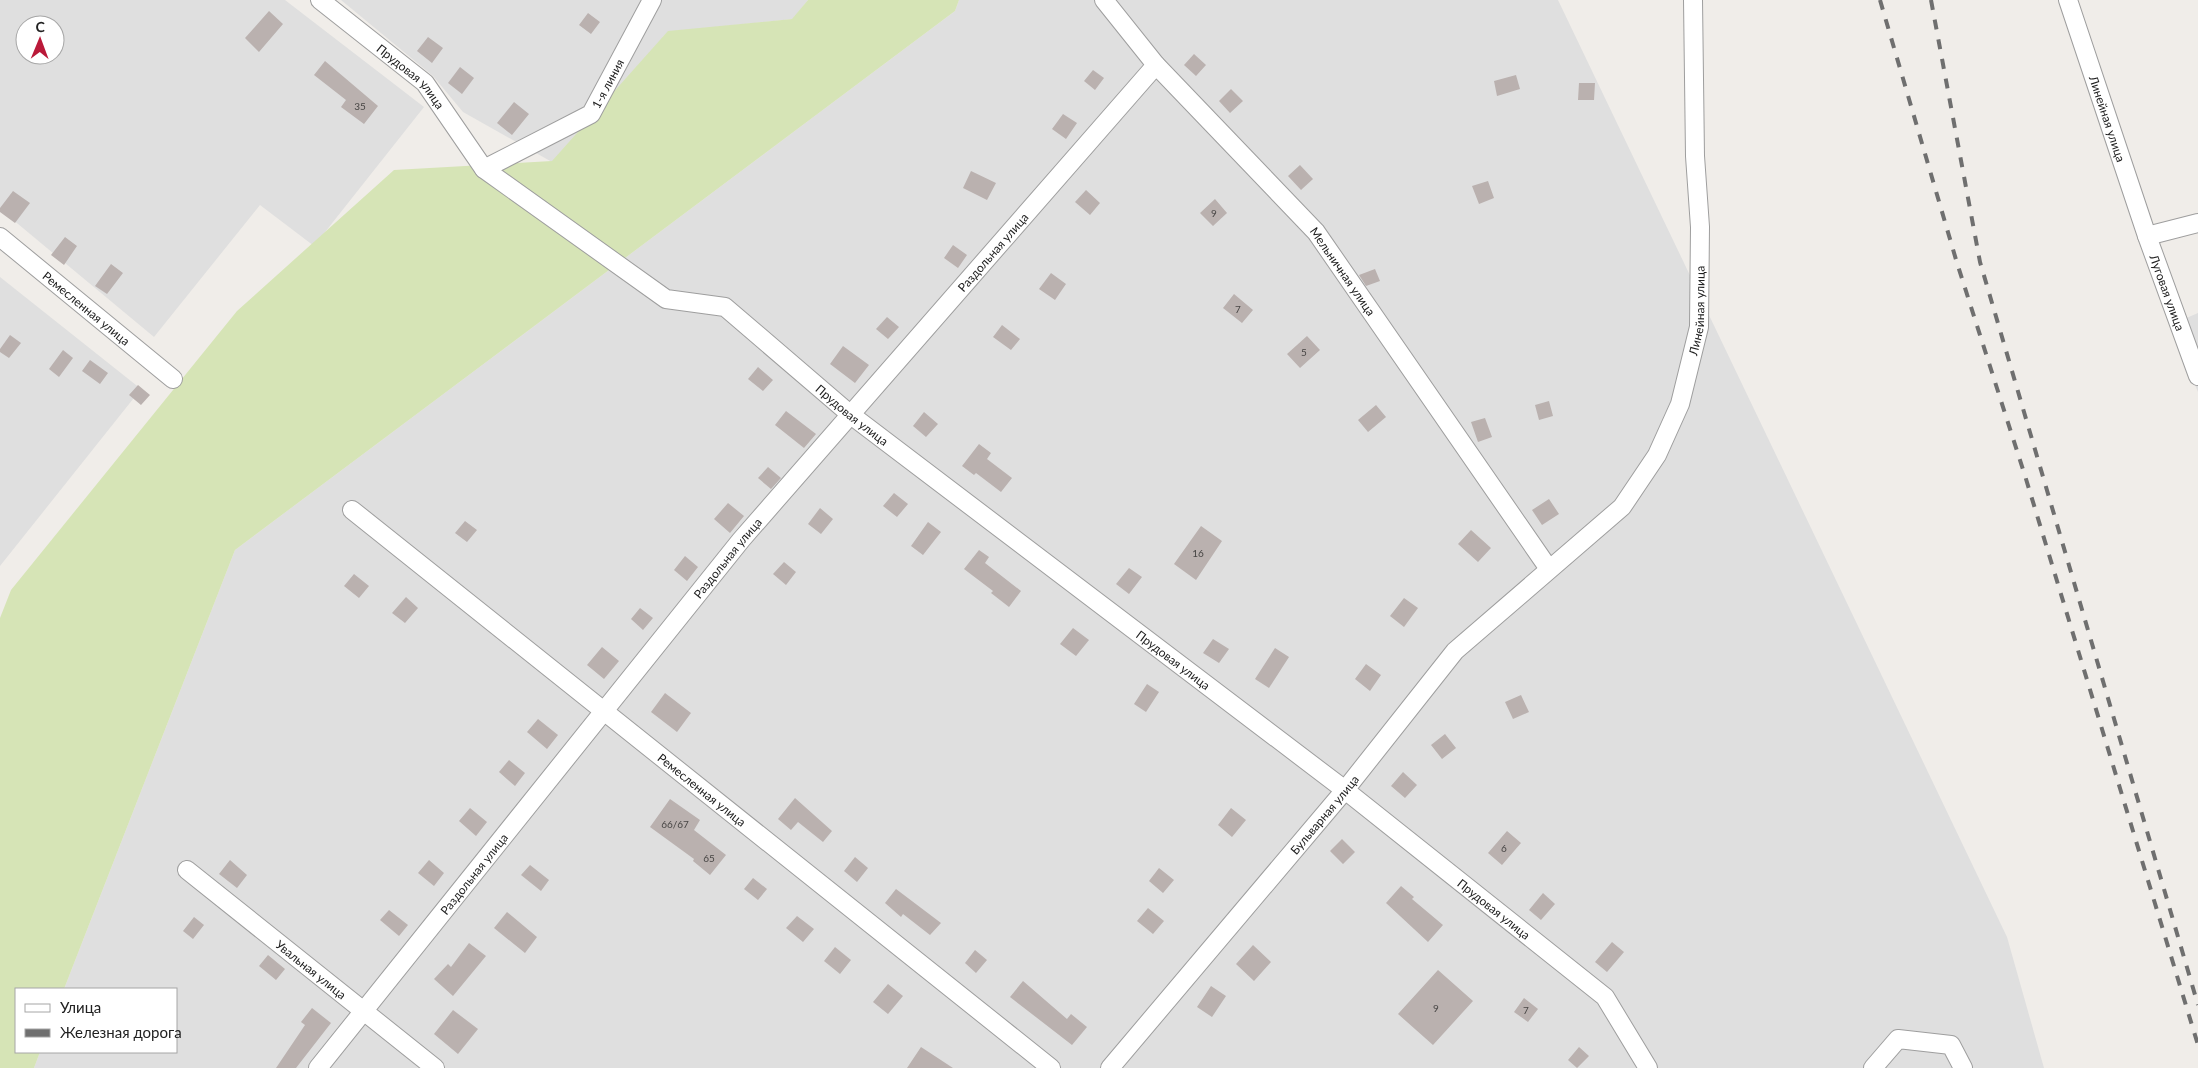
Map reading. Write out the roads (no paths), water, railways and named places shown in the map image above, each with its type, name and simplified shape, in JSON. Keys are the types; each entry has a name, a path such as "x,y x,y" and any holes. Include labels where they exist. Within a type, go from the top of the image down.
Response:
{"street":[{"name":"Прудовая улица","path":"320,0 425,83 484,169 666,299 725,307 850,414 1345,790 1605,997 1648,1068"},
{"name":"1-я линия","path":"484,169 591,114 652,0"},
{"name":"Мельничная улица","path":"1104,0 1156,65 1316,232 1549,569"},
{"name":"Линейная улица","path":"1549,569 1622,507 1657,455 1680,404 1699,327 1700,227 1695,156 1693,0"},
{"name":"Линейная улица","path":"2068,0 2147,236"},
{"name":"Раздольная улица","path":"318,1068 741,540 1156,65"},
{"path":"2147,236 2198,223"},
{"name":"Луговая улица","path":"2147,236 2198,376"},
{"name":"Ремесленная улица","path":"0,237 173,379"},
{"name":"Ремесленная улица","path":"352,510 1051,1068"},
{"name":"Бульварная улица","path":"1110,1068 1345,790 1455,651 1549,569"},
{"name":"Увальная улица","path":"187,870 435,1068"},
{"path":"1873,1068 1898,1039 1950,1045 1963,1068"}],"railway":[{"path":"1880,0 1957,263 2026,479 2198,1045"},
{"path":"1931,0 1980,262 2198,1005"}]}
